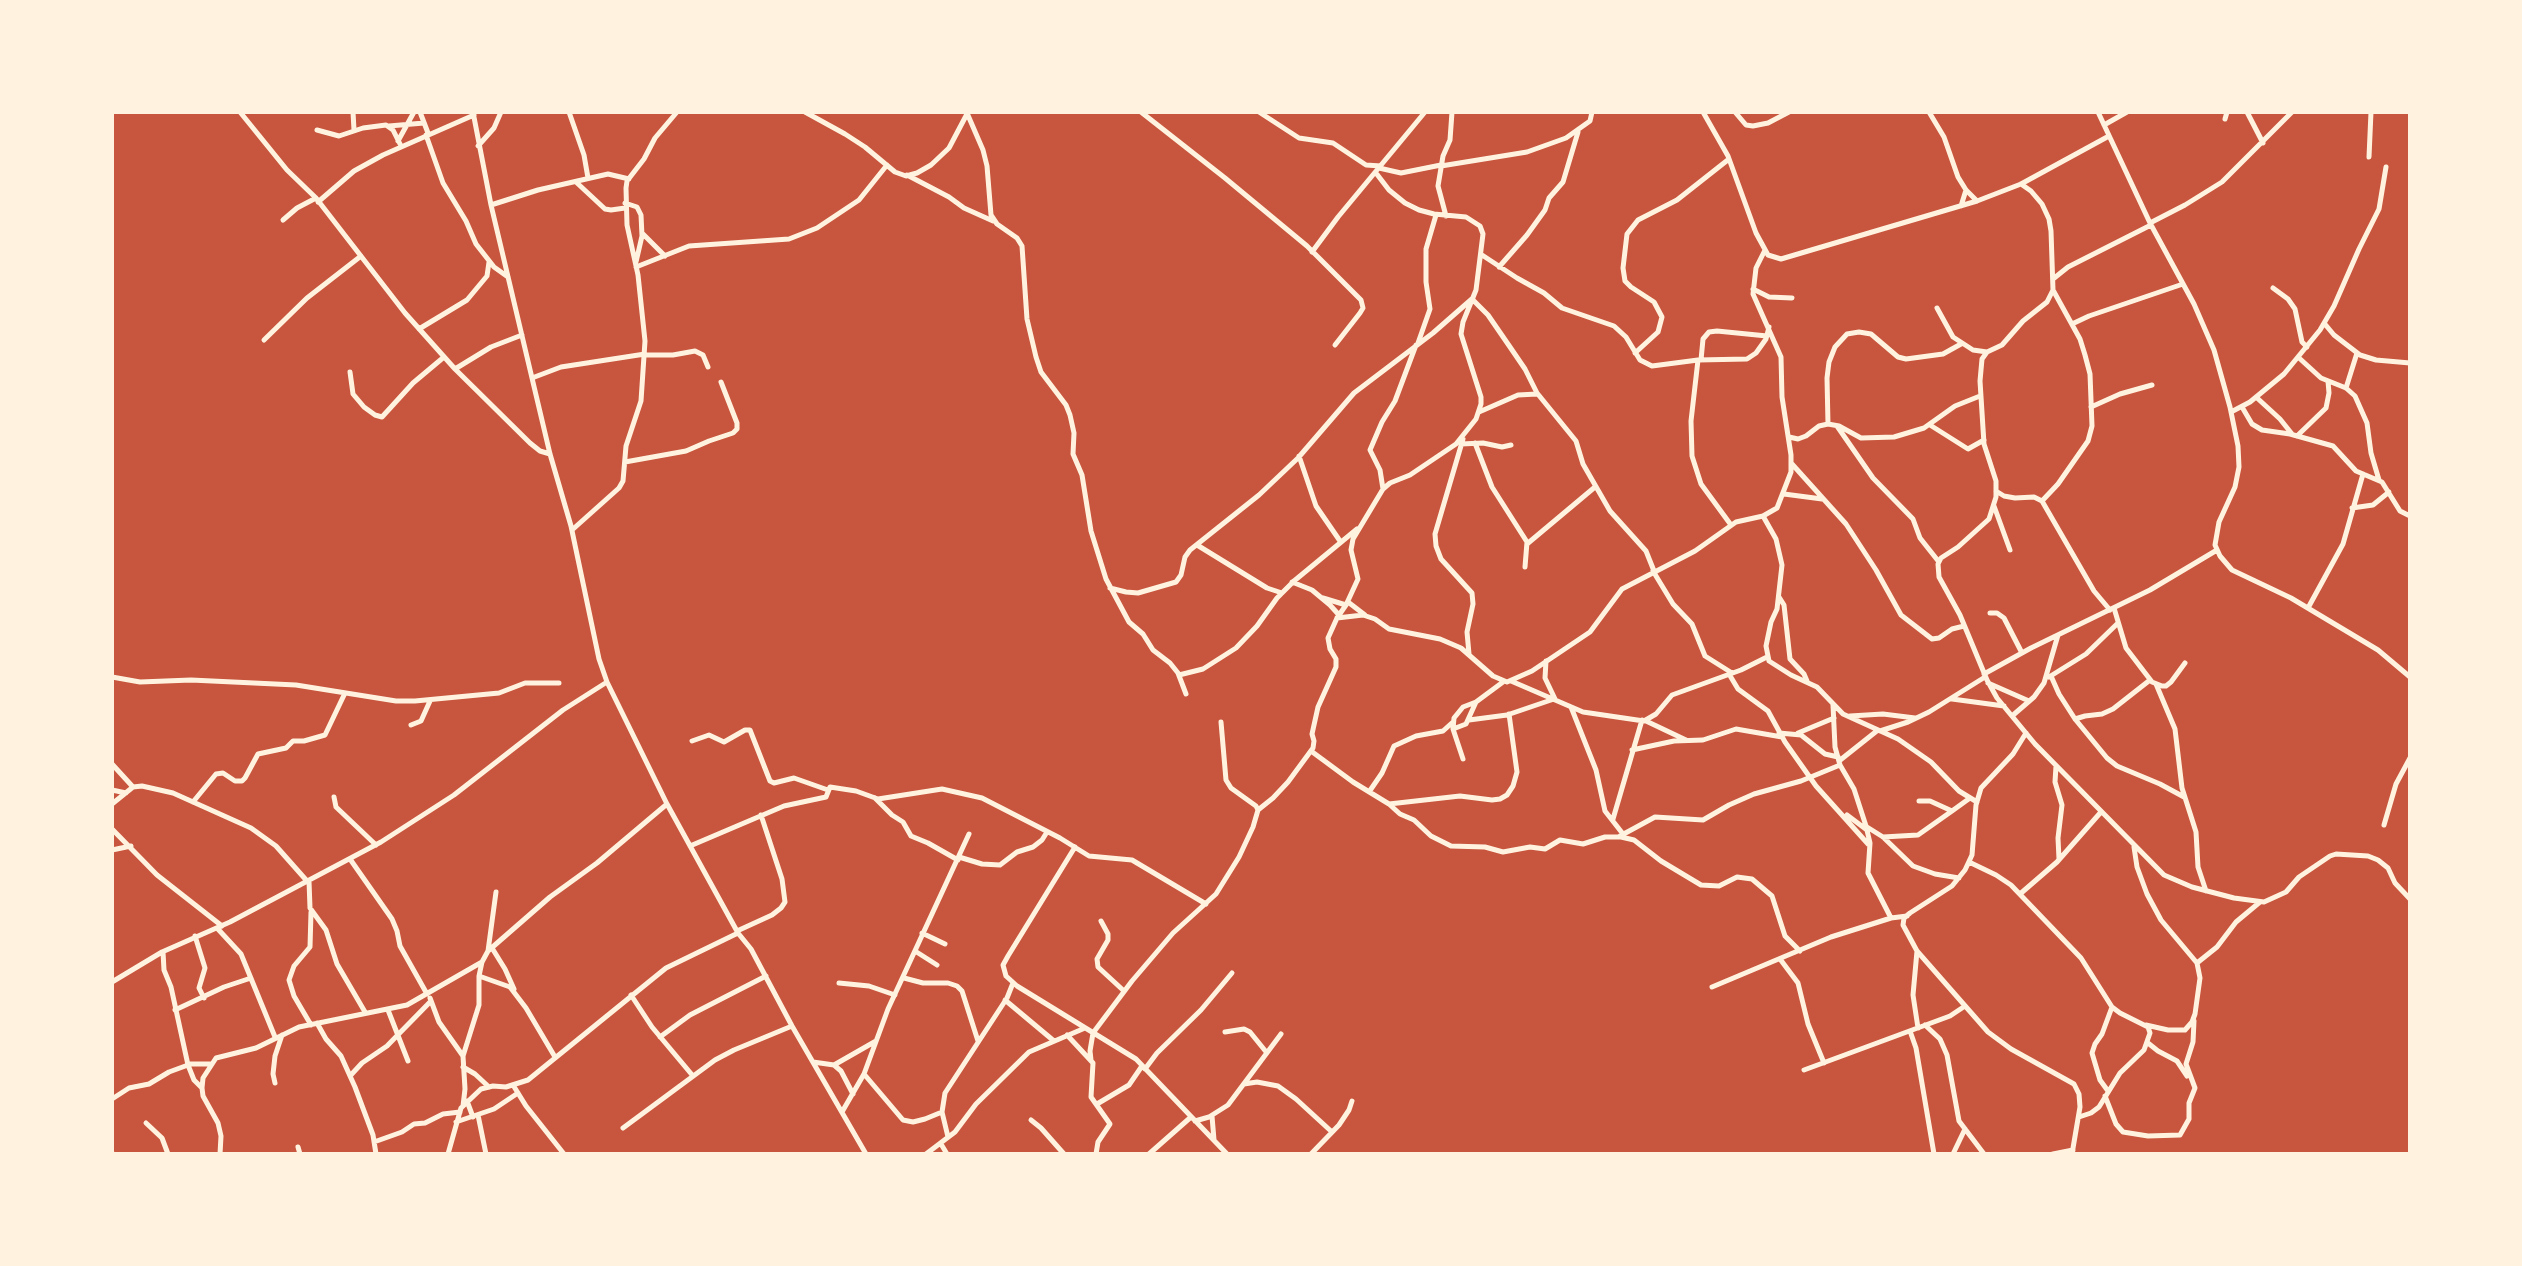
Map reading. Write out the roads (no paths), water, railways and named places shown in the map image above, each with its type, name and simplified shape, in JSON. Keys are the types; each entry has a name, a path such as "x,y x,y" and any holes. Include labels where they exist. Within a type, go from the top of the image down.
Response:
{"street":[{"path":"240,112 287,170 317,200 419,329 444,357 530,443 540,451 550,454"},
{"path":"353,112 354,130"},
{"path":"400,143 414,112"},
{"path":"420,112 443,183 466,220 476,244 489,262 508,277"},
{"path":"478,146 494,128 501,112"},
{"path":"569,112 584,155 588,178"},
{"path":"572,530 619,488 623,481 626,446 641,401 645,355 636,265 625,205 629,179 644,159 655,138 677,112"},
{"path":"806,112 866,147 895,172 907,175 949,197 964,208 995,221 1020,242 1027,319 1036,357 1041,372 1066,405 1070,415 1074,433 1073,454 1082,476 1091,531 1110,588 1129,622 1143,634 1153,650 1170,663 1179,675 1186,694"},
{"path":"1141,112 1225,177 1312,252 1363,304 1360,313 1335,345"},
{"path":"1259,112 1299,138 1333,143 1366,165 1401,173 1527,152 1578,132 1592,119 1592,112"},
{"path":"1312,252 1425,112"},
{"path":"1446,216 1438,186 1441,166 1450,140 1452,112"},
{"path":"1703,112 1729,159 1756,233 1765,250 1774,258 1788,258 1854,236 1977,201 2021,184 2109,136"},
{"path":"1735,112 1746,125 1754,126 1768,123 1789,112"},
{"path":"1929,112 1944,137 1958,177 1977,201"},
{"path":"2098,112 2150,224 2183,284 2214,350 2231,412 2238,446 2239,467 2235,487 2219,522 2215,545 2217,549 2232,570 2308,608 2378,650 2409,677"},
{"path":"2104,125 2127,112"},
{"path":"2225,119 2227,112"},
{"path":"2247,112 2263,143"},
{"path":"2053,279 2068,267 2185,205 2222,182 2292,112"},
{"path":"2369,157 2371,112"},
{"path":"907,175 917,173 931,165 948,148 968,113"},
{"path":"968,113 983,150 987,166 990,210 995,221"},
{"path":"284,220 297,208 317,200 354,171 400,143 473,114 491,205 550,454 572,530 599,659 607,682 667,804 737,932 751,949 792,1026 866,1154"},
{"path":"317,130 339,136 354,130 424,123"},
{"path":"389,126 400,143"},
{"path":"1499,267 1527,235 1545,210 1549,198 1563,182 1578,132"},
{"path":"1635,353 1658,332 1662,317 1654,302 1631,287 1625,280 1623,268 1626,237 1638,220 1677,200 1729,159"},
{"path":"636,265 698,245 789,239 817,228 859,201 887,165"},
{"path":"2231,412 2256,398 2284,374 2324,323 2379,209 2386,167"},
{"path":"1096,1154 1098,1142 1110,1124 1090,1092 1094,1071 1090,1051 1093,1033 1124,991 1173,933 1206,904 1221,887 1239,857 1258,810 1273,798 1311,751 1318,707 1336,667 1336,659 1329,649 1328,638 1358,579 1351,550 1353,539 1383,489 1441,456 1456,444 1479,412 1481,397 1461,334 1463,322 1474,298 1482,255 1483,234 1480,226 1466,216 1436,215 1405,202 1389,190 1379,169"},
{"path":"491,205 538,190 608,174 629,179"},
{"path":"2032,192 2033,177"},
{"path":"576,182 605,209 611,210 625,205 639,209 642,233 636,265"},
{"path":"2021,184 2042,204 2049,219 2053,290 2047,302 2023,321 2002,345 1987,352 1980,368 1984,440 1996,481 1994,506 1989,519 1958,547 1941,558 1939,577 1964,626 1986,678 2004,706 2056,766 2101,812 2164,875 2206,891 2260,902"},
{"path":"1961,206 1966,190"},
{"path":"1383,489 1380,470 1370,450 1382,422 1395,401 1430,309 1426,291 1426,249 1436,215"},
{"path":"642,233 665,256"},
{"path":"1369,792 1382,773 1394,746 1416,736 1443,731 1453,726 1463,707 1476,702 1503,682 1511,681 1532,671 1597,626 1622,588 1695,551 1731,525 1763,516 1777,508 1791,472 1791,464 1782,397 1781,357 1753,294 1756,268 1765,250"},
{"path":"1482,255 1544,293 1562,308 1614,326 1626,337 1640,360 1652,366 1700,360 1747,359 1756,353 1767,336 1769,327"},
{"path":"264,340 307,298 361,256"},
{"path":"419,329 467,300 488,276 489,262"},
{"path":"2072,324 2183,284"},
{"path":"2273,288 2288,299 2295,309 2302,342 2307,347"},
{"path":"1753,289 1769,297 1792,298"},
{"path":"2042,501 2058,484 2088,441 2091,426 2090,374 2080,339 2053,290"},
{"path":"1110,588 1138,593 1176,582 1181,575 1185,558 1197,545 1259,495 1299,456 1354,393 1474,298"},
{"path":"1474,298 1510,346 1538,394 1576,441 1583,464 1595,487 1617,520 1646,551 1654,571 1673,604 1692,624 1706,656 1731,674 1738,689 1768,711 1780,735 1810,777 1870,846"},
{"path":"1937,308 1953,337 1961,344 1987,352"},
{"path":"2324,323 2334,335 2357,353 2376,360 2409,363"},
{"path":"1731,525 1701,484 1692,456 1691,421 1702,339 1709,332 1717,331 1767,336"},
{"path":"1828,424 1829,362 1835,347 1847,334 1858,332 1871,334 1898,357 1906,359 1943,354 1961,344"},
{"path":"455,369 492,346 522,335"},
{"path":"532,378 561,367 645,355 673,355 695,351 703,355 708,367"},
{"path":"2346,388 2357,353"},
{"path":"350,372 353,394 364,407 382,417 413,383 444,357"},
{"path":"2298,357 2321,378 2346,388 2355,396 2362,409 2379,480 2400,511 2409,516"},
{"path":"2294,435 2326,408 2330,393 2328,381"},
{"path":"625,462 686,452 733,433 737,429 736,419 729,407 721,382"},
{"path":"2091,406 2120,394 2152,386"},
{"path":"1479,412 1518,395 1538,394"},
{"path":"1789,437 1798,439 1806,436 1818,426 1828,424 1861,438 1894,437 1930,425 1955,406 1980,396"},
{"path":"2256,398 2294,435"},
{"path":"2242,407 2252,424 2262,430 2294,435 2333,446 2350,466 2362,474 2379,480"},
{"path":"1930,425 1968,448 1984,440"},
{"path":"1837,426 1873,478 1913,519 1920,538 1939,562"},
{"path":"1464,434 1441,510 1436,540 1441,559 1472,593 1473,604 1467,632 1468,654"},
{"path":"1475,443 1492,487 1527,544 1525,567"},
{"path":"1461,444 1511,446"},
{"path":"1299,456 1316,506 1340,541"},
{"path":"1791,464 1846,524 1876,570 1896,608 1919,632 1932,639 1964,626"},
{"path":"2308,608 2343,544 2362,474"},
{"path":"1527,544 1595,487"},
{"path":"1996,491 2004,496 2034,497 2042,501 2099,598 2112,609 2126,648 2150,680 2162,686 2171,682 2185,663"},
{"path":"2352,508 2373,505 2389,492"},
{"path":"1784,494 1822,499"},
{"path":"1994,506 2010,550"},
{"path":"1763,516 1780,552 1782,565 1779,597 1768,634 1767,657 1776,667 1817,687 1848,716 1898,739 1928,760 1959,790 1977,802"},
{"path":"1179,675 1203,669 1236,648 1292,582 1361,526"},
{"path":"1197,545 1273,591 1282,593"},
{"path":"1311,751 1389,804 1400,814 1414,820 1431,836 1451,846 1485,847 1503,852 1530,847 1545,849 1560,840 1583,844 1605,837 1622,835 1655,817 1703,820 1730,804 1754,794 1810,777 1839,761 1879,731 1917,718 1986,678 2022,652 2150,590 2217,549"},
{"path":"1292,582 1312,590 1323,598 1338,616"},
{"path":"1779,597 1784,605 1790,658 1807,681"},
{"path":"1323,598 1347,603 1389,629 1440,639 1468,654 1503,682"},
{"path":"1990,613 2004,618 2022,652"},
{"path":"1338,616 1365,615"},
{"path":"2045,679 2086,654 2118,623"},
{"path":"2012,716 2029,701 2045,679 2058,635"},
{"path":"1613,819 1628,774 1632,750 1643,721 1656,714 1672,695 1756,664 1767,657"},
{"path":"1546,660 1545,678 1555,700"},
{"path":"2052,676 2059,694 2075,720 2117,766 2184,797"},
{"path":"112,677 140,682 191,680 274,683 396,701 499,693 525,684 559,683"},
{"path":"1986,678 2029,701"},
{"path":"2075,720 2113,709 2150,680"},
{"path":"1511,681 1571,708 1583,712 1643,721 1689,741"},
{"path":"112,982 162,952 219,927 376,845 454,795 563,710 607,682"},
{"path":"2156,684 2175,729 2184,797 2196,832 2198,867 2206,891"},
{"path":"193,802 216,774 223,773 235,781 242,781 258,754 286,748 293,741 304,741 325,735 345,693"},
{"path":"1952,699 2004,706"},
{"path":"411,725 421,721 430,700"},
{"path":"1469,720 1509,714 1555,700"},
{"path":"1453,726 1461,728 1469,720 1476,702"},
{"path":"1833,704 1839,761 1854,789 1867,829 1870,846 1868,873 1891,918"},
{"path":"1571,708 1596,770 1605,811 1613,819 1622,835 1634,840 1661,861 1706,886 1719,886 1737,877 1752,879 1772,896 1785,936 1800,951"},
{"path":"1389,804 1460,796 1492,800 1507,795 1513,786 1517,772 1509,714"},
{"path":"1848,716 1883,714 1917,718"},
{"path":"1632,750 1674,741 1703,740 1736,729 1780,735 1796,734 1834,718"},
{"path":"1221,722 1223,767 1226,780 1231,788 1256,806 1258,810"},
{"path":"1453,726 1462,759"},
{"path":"692,741 709,735 724,742 745,730 750,730 770,781 774,783 794,778 828,790 833,787 844,788 875,798 942,789 982,798 1089,856 1132,860 1206,904"},
{"path":"1712,987 1831,937 1891,918 1907,916 1952,886 1969,862 1974,845 1977,802 1982,788 2013,754 2026,733"},
{"path":"1796,734 1809,740 1825,754 1839,761"},
{"path":"2384,825 2394,790 2409,758"},
{"path":"112,764 133,788"},
{"path":"2056,766 2055,782 2062,805 2058,838 2059,859"},
{"path":"112,804 133,788 152,787 193,802 241,823 263,836 276,846 308,881 311,910 310,947 294,966 289,980 294,996 340,1056 365,1111 376,1154"},
{"path":"112,790 126,793"},
{"path":"690,846 784,806 826,797 828,790"},
{"path":"334,797 336,807 376,845"},
{"path":"875,798 892,815 903,822 911,836 958,859 982,864 1000,865 1017,852 1033,847 1047,832"},
{"path":"1883,837 1918,835 1970,798"},
{"path":"1919,801 1930,801 1953,811"},
{"path":"448,1154 456,1122 463,1106 465,1089 463,1056 479,1005 479,976 482,962 490,950 550,897 597,863 667,804"},
{"path":"2020,894 2059,859 2101,812"},
{"path":"1841,813 1883,837 1913,866 1935,874 1959,878"},
{"path":"374,1142 463,1106 481,1089 513,1085 528,1080 631,995 678,961 701,953 781,909 785,902 782,879 761,815"},
{"path":"112,829 157,875 219,927 241,954 275,1037"},
{"path":"842,1112 864,1074 922,933 969,834"},
{"path":"2112,1007 2092,1053 2116,1124 2123,1132 2148,1136 2177,1136 2183,1132 2189,1119 2189,1103 2195,1088 2186,1064 2193,1042 2200,978 2197,963 2161,920 2147,894 2137,867 2134,845"},
{"path":"112,850 131,846"},
{"path":"1075,847 1003,965 1006,976 1013,983 1136,1059 1227,1154"},
{"path":"2197,963 2217,947 2236,922 2260,902 2286,892 2299,877 2336,854 2368,856 2378,860 2388,868 2395,883 2409,899"},
{"path":"350,859 392,919 404,953 428,994 439,1022 463,1056"},
{"path":"1969,862 1996,874 2020,894 2081,958 2112,1007 2120,1013 2144,1024 2178,1031 2185,1030 2194,1019"},
{"path":"496,892 490,950 505,969 516,995"},
{"path":"311,910 326,930 337,964 366,1012"},
{"path":"1907,916 1903,925 1917,951 1988,1032 2011,1049 2074,1084 2079,1094 2079,1117 2072,1152 2053,1154"},
{"path":"1101,921 1108,934 1108,940 1097,959 1098,968 1124,991"},
{"path":"922,933 945,944"},
{"path":"195,936 206,968 199,988 204,998"},
{"path":"915,951 937,965"},
{"path":"1917,951 1913,995 1918,1028"},
{"path":"162,952 164,970 171,987 188,1065 194,1080 202,1088"},
{"path":"1780,959 1798,983 1808,1024 1824,1063"},
{"path":"220,1154 218,1124 203,1096 202,1088 203,1078 216,1058 242,1053 282,1034 314,1024 407,1005 482,962"},
{"path":"1097,1104 1129,1084 1201,1010 1232,973"},
{"path":"479,976 510,987 555,1057"},
{"path":"660,1037 690,1015 766,976"},
{"path":"175,1010 224,987 251,978"},
{"path":"903,978 923,983 948,983 957,986 962,991 978,1041"},
{"path":"839,983 869,986 895,995"},
{"path":"948,1137 942,1112 945,1093 1005,1000 1013,983"},
{"path":"631,995 660,1037 693,1076"},
{"path":"1005,1000 1054,1041"},
{"path":"350,1076 362,1063 387,1046 431,1001"},
{"path":"1804,1070 1950,1016 1965,1006"},
{"path":"388,1010 408,1061"},
{"path":"2079,1117 2099,1107 2120,1073 2134,1062 2148,1043 2150,1033 2144,1024"},
{"path":"1925,1025 1940,1040 1947,1054 1959,1121 1984,1154"},
{"path":"623,1128 693,1076 734,1050 792,1026"},
{"path":"926,1154 948,1137 976,1104 1029,1052 1085,1028"},
{"path":"1225,1032 1244,1029 1250,1032 1267,1053"},
{"path":"1910,1031 1916,1048 1934,1154"},
{"path":"275,1083 275,1056 282,1034"},
{"path":"1149,1154 1193,1119 1212,1116 1228,1105 1281,1034"},
{"path":"1067,1035 1091,1060"},
{"path":"834,1065 876,1041"},
{"path":"2148,1043 2177,1061 2186,1075 2193,1080"},
{"path":"813,1062 834,1065 841,1071 853,1094"},
{"path":"112,1099 129,1088 149,1084 169,1072 188,1065 211,1064"},
{"path":"463,1067 489,1087"},
{"path":"864,1074 903,1120 913,1122 942,1112"},
{"path":"1244,1084 1257,1082 1278,1086 1332,1132"},
{"path":"513,1085 564,1154"},
{"path":"456,1122 494,1109 518,1093"},
{"path":"1311,1154 1345,1118 1352,1101"},
{"path":"463,1106 476,1116 486,1154"},
{"path":"1212,1116 1214,1140"},
{"path":"1031,1120 1064,1154"},
{"path":"146,1123 162,1138 168,1154"},
{"path":"1953,1154 1965,1128"},
{"path":"940,1144 947,1154"},
{"path":"298,1147 300,1154"}]}
